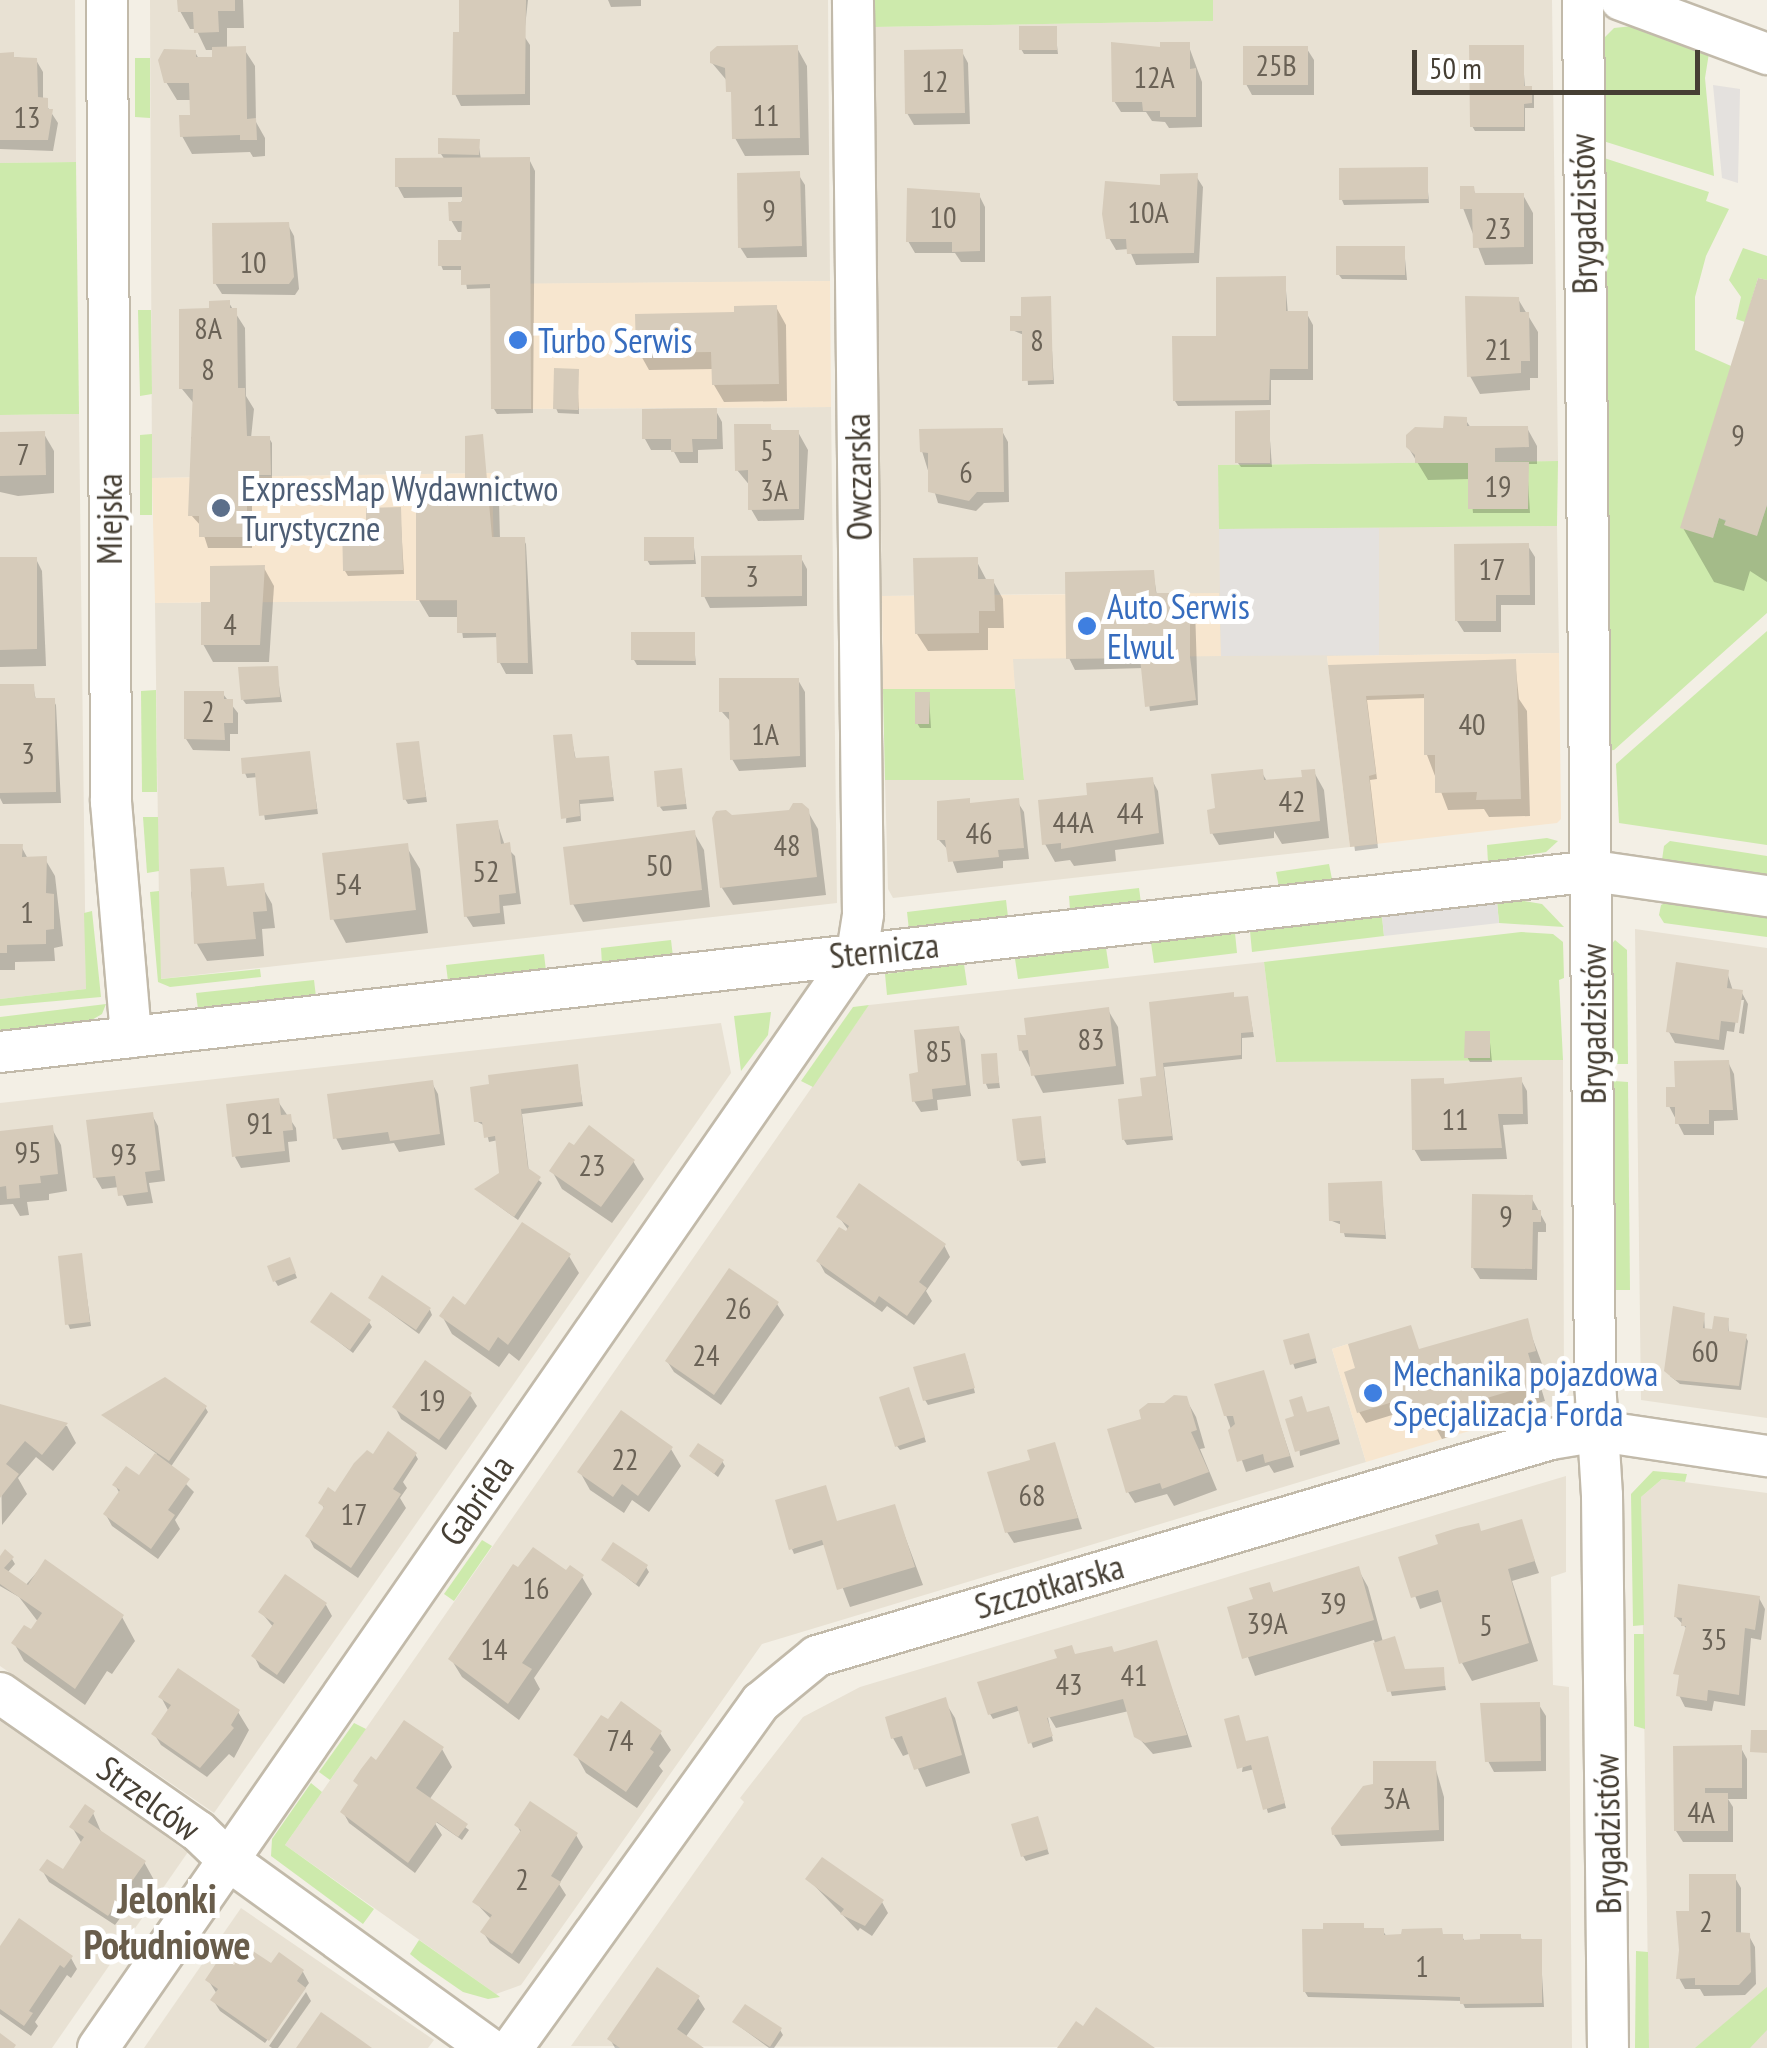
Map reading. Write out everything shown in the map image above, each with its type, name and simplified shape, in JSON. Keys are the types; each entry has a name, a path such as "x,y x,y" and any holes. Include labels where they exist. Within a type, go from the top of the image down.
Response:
{"street":[{"name":"Miejska","path":"106,0 111,802 131,1037"},
{"name":"Owczarska","path":"853,0 862,895 856,953"},
{"name":"Brygadzistów","path":"1582,0 1608,2048"},
{"path":"1621,0 1767,54"},
{"name":"Sternicza","path":"0,1052 1594,871 1767,896"},
{"name":"Gabriela","path":"98,2048 856,953"},
{"name":"Szczotkarska","path":"512,2048 760,1702 817,1656 1551,1439 1598,1431 1767,1456"},
{"name":"Strzelców","path":"0,1694 198,1832 228,1860 490,2048"}],"shaded area":[{"path":"0,0 75,0 76,162 0,163"},
{"path":"150,0 828,0 830,281 530,284 492,409 831,407 837,903 160,979 155,603 494,600 492,473 152,478"},
{"path":"1213,0 1552,0 1558,461 1219,465 1219,528 1557,526 1559,653 1327,656 1350,847 893,898 888,889 885,780 1024,779 1012,659 1156,593 882,596 874,27 1213,21"},
{"path":"1713,85 1740,89 1738,183 1722,178"},
{"path":"830,281 831,407 491,409 490,284"},
{"path":"79,414 86,989 0,999 0,415"},
{"path":"492,473 495,600 155,603 152,478"},
{"path":"1379,528 1379,655 1221,656 1219,529"},
{"path":"1219,593 1221,656 1013,659 1015,689 883,689 882,596"},
{"path":"1559,653 1561,819 1557,823 1350,847 1327,656"},
{"path":"1497,902 1499,923 1384,936 1382,916"},
{"path":"1635,929 1767,948 1767,1418 1641,1400"},
{"path":"1264,962 1276,1062 1563,1060 1564,1403 1543,1409 1533,1384 1440,1412 1355,1368 1348,1344 1332,1349 1366,1462 762,1644 521,1985 496,1994 285,1845 869,1005"},
{"path":"721,1023 731,1073 214,1813 0,1666 0,1103"},
{"path":"1348,1344 1355,1367 1440,1411 1534,1384 1543,1409 1366,1462 1332,1349"},
{"path":"1566,1476 1566,1572 1551,1577 1553,1685 1569,1687 1572,2048 571,2046 740,1808 744,1802 740,1798 803,1717 860,1687"},
{"path":"1662,1479 1767,1493 1767,2048 1649,2048 1641,1497"},
{"path":"0,1721 188,1852 52,2048 0,2048"},
{"path":"241,1908 434,2040 428,2048 144,2048"}],"green space":[{"path":"875,0 1213,0 1213,21 874,27"},
{"path":"1642,25 1709,53 1705,78 1714,176 1600,140 1603,39 1614,28"},
{"path":"135,58 150,58 150,118 135,117"},
{"path":"1601,157 1709,192 1706,201 1729,209 1706,256 1695,297 1695,350 1731,366 1713,538 1719,518 1757,535 1767,505 1767,613 1614,750 1606,751"},
{"path":"76,162 79,414 0,415 0,163"},
{"path":"1743,248 1767,256 1767,280 1758,278 1745,322 1736,319 1741,297 1729,280"},
{"path":"138,310 151,310 152,394 140,396"},
{"path":"152,434 152,515 140,515 140,435"},
{"path":"1558,461 1557,526 1219,529 1218,465"},
{"path":"1767,631 1767,845 1619,823 1616,764"},
{"path":"883,689 1015,689 1024,780 885,780"},
{"path":"156,690 157,792 142,792 141,691"},
{"path":"143,817 158,817 159,871 147,873"},
{"path":"1547,838 1558,841 1546,852 1488,862 1487,845"},
{"path":"1670,841 1767,856 1767,876 1662,860 1664,846"},
{"path":"1329,864 1332,879 1279,887 1276,872"},
{"path":"1139,888 1141,903 1070,910 1069,896"},
{"path":"159,891 161,979 260,969 261,977 170,987 158,982 150,892"},
{"path":"1006,900 1008,917 909,930 907,912"},
{"path":"1497,902 1542,904 1564,927 1499,923"},
{"path":"1667,902 1767,916 1767,937 1664,923 1659,915 1661,905"},
{"path":"92,911 101,997 0,1006 0,999 86,989 84,913"},
{"path":"1382,916 1384,936 1252,952 1250,931"},
{"path":"1521,932 1553,934 1563,942 1564,978 1559,980 1563,1060 1276,1062 1264,962"},
{"path":"1235,933 1237,953 1154,963 1151,943"},
{"path":"671,940 673,957 602,964 601,948"},
{"path":"1615,940 1627,950 1628,1064 1611,1064 1610,946"},
{"path":"1106,948 1109,968 1018,979 1015,959"},
{"path":"544,954 546,971 448,981 446,965"},
{"path":"964,964 967,985 887,995 885,974"},
{"path":"314,980 316,997 198,1009 196,993"},
{"path":"106,1004 102,1014 90,1021 0,1031 0,1017"},
{"path":"869,1005 813,1087 801,1081 853,1007"},
{"path":"771,1012 768,1035 741,1071 734,1016"},
{"path":"1614,1081 1628,1082 1630,1290 1614,1290"},
{"path":"1653,1471 1687,1474 1685,1482 1662,1479 1641,1497 1644,1625 1633,1626 1631,1494"},
{"path":"482,1540 492,1546 454,1601 444,1594"},
{"path":"1634,1634 1644,1634 1645,1729 1634,1726"},
{"path":"354,1723 366,1729 330,1780 319,1772"},
{"path":"311,1783 322,1792 285,1845 374,1909 363,1924 271,1856 272,1839"},
{"path":"419,1940 500,1997 488,1999 463,1992 421,1963 410,1954"},
{"path":"1636,1951 1648,1952 1649,2048 1635,2048"},
{"path":"1767,1987 1767,2030 1750,2048 1695,2048"}],"building":[{"path":"177,0 235,0 235,11 218,11 219,32 194,33 193,12 178,12"},
{"path":"459,0 526,0 525,94 452,95 453,32 459,32"},
{"path":"1019,26 1057,26 1057,50 1019,50"},
{"path":"1111,42 1160,47 1160,42 1190,42 1190,69 1196,68 1196,117 1160,117 1160,111 1143,111 1142,102 1112,102"},
{"path":"798,45 800,138 732,139 731,92 726,92 725,68 710,63 710,52 717,46"},
{"path":"1469,45 1524,45 1524,86 1532,86 1532,103 1524,104 1524,127 1470,127"},
{"path":"246,46 247,119 256,118 257,140 240,140 240,135 180,137 179,115 190,115 189,83 164,83 158,60 164,49 196,50 196,57 212,57 212,47"},
{"path":"1243,46 1308,46 1308,85 1243,85"},
{"path":"963,49 965,113 905,114 904,50"},
{"path":"14,52 14,57 37,58 38,97 48,98 48,109 53,109 48,140 0,140 0,53"},
{"path":"438,138 480,139 479,155 438,154"},
{"path":"530,157 531,409 491,409 490,284 461,285 461,266 438,266 438,240 461,240 462,221 449,221 448,202 462,202 462,187 395,187 395,158"},
{"path":"1428,167 1428,199 1339,200 1339,168"},
{"path":"800,171 802,246 738,248 737,173"},
{"path":"1198,173 1194,253 1127,254 1126,239 1106,239 1102,214 1105,181 1160,185 1160,174"},
{"path":"1460,186 1474,186 1475,193 1524,193 1524,247 1473,248 1472,209 1460,209"},
{"path":"907,188 980,193 980,251 952,252 952,242 906,242"},
{"path":"289,222 294,277 289,284 213,284 212,223"},
{"path":"1336,246 1405,246 1405,275 1336,275"},
{"path":"1286,276 1286,311 1308,311 1308,369 1270,369 1269,400 1173,401 1172,336 1216,336 1216,277"},
{"path":"1758,278 1767,280 1767,505 1757,536 1724,525 1726,520 1719,518 1713,538 1680,528"},
{"path":"1051,296 1053,380 1022,381 1022,331 1010,331 1010,316 1021,316 1021,297"},
{"path":"1465,296 1519,297 1520,312 1529,312 1530,361 1521,361 1521,373 1467,377"},
{"path":"230,300 230,308 237,308 238,388 245,388 247,436 270,436 271,475 247,475 247,537 199,537 199,516 188,516 193,389 179,389 179,309 209,308 209,301"},
{"path":"777,305 779,384 712,385 711,352 636,353 635,314 734,312 734,306"},
{"path":"554,368 579,369 578,410 553,409"},
{"path":"717,408 717,439 692,439 693,452 671,452 671,439 642,439 642,409"},
{"path":"1270,410 1270,463 1235,463 1235,411"},
{"path":"1444,416 1467,417 1467,426 1528,426 1529,447 1495,448 1495,462 1529,462 1528,509 1468,509 1468,463 1415,463 1415,455 1406,447 1406,435 1415,427 1443,428"},
{"path":"734,424 771,424 771,430 799,430 799,509 748,510 748,470 735,471"},
{"path":"1003,428 1004,492 977,492 969,501 928,492 928,453 920,452 919,429"},
{"path":"45,431 46,475 0,476 0,432"},
{"path":"483,434 492,537 525,537 528,663 497,663 496,633 457,633 457,600 416,600 416,499 440,499 440,482 465,482 465,436"},
{"path":"401,507 403,570 343,571 342,522 366,523 366,508"},
{"path":"644,537 694,537 694,560 644,561"},
{"path":"1529,543 1530,595 1496,595 1496,621 1455,621 1454,544"},
{"path":"802,555 802,596 701,597 701,556"},
{"path":"0,557 37,557 37,649 0,650"},
{"path":"978,557 978,579 994,579 995,611 979,611 979,633 915,634 913,558"},
{"path":"265,565 260,645 201,645 201,602 210,602 210,566"},
{"path":"1154,570 1156,593 1190,593 1190,657 1196,700 1145,707 1140,658 1066,659 1065,572"},
{"path":"631,632 695,632 695,661 631,660"},
{"path":"1516,659 1521,799 1476,800 1477,792 1435,793 1435,755 1424,755 1424,694 1366,696 1376,774 1369,776 1377,844 1350,847 1328,665"},
{"path":"278,666 280,697 241,700 238,667"},
{"path":"719,678 799,678 800,756 730,760 729,712 719,712"},
{"path":"0,684 34,684 35,698 55,698 56,792 0,793"},
{"path":"184,691 224,691 224,699 233,699 233,723 224,723 225,740 184,739"},
{"path":"915,692 930,692 929,724 915,724"},
{"path":"572,734 575,758 609,756 613,797 579,800 580,816 561,819 553,735"},
{"path":"419,741 426,797 403,800 396,743"},
{"path":"310,751 317,809 259,816 255,773 242,774 241,758"},
{"path":"682,768 686,804 657,807 654,771"},
{"path":"1263,769 1264,780 1302,777 1301,770 1315,769 1320,821 1210,834 1207,810 1215,808 1211,774"},
{"path":"1153,777 1159,833 1061,849 1061,843 1042,845 1038,800 1087,795 1086,783"},
{"path":"970,798 970,803 1019,798 1024,848 998,850 999,857 948,862 945,840 937,840 937,801"},
{"path":"793,803 802,803 809,809 817,877 720,888 712,818 716,811 726,810 732,815 789,810"},
{"path":"498,820 501,844 510,842 516,893 499,895 500,913 464,917 456,824"},
{"path":"695,830 702,890 570,905 563,847"},
{"path":"408,843 416,910 330,920 322,853"},
{"path":"0,844 23,844 22,857 47,856 46,893 54,894 54,929 46,930 46,944 7,945 7,953 0,953"},
{"path":"224,867 227,886 264,883 267,911 253,912 256,939 194,944 190,869"},
{"path":"1676,962 1729,970 1727,988 1743,990 1738,1023 1721,1021 1719,1040 1666,1032"},
{"path":"1234,992 1234,997 1248,996 1253,1032 1241,1033 1241,1055 1163,1063 1172,1136 1122,1140 1118,1099 1142,1096 1140,1078 1156,1076 1149,1002"},
{"path":"1109,1007 1116,1066 1031,1076 1028,1050 1019,1051 1017,1035 1026,1035 1024,1018"},
{"path":"959,1026 966,1085 932,1089 933,1099 912,1102 909,1074 918,1072 914,1030"},
{"path":"1465,1031 1490,1031 1490,1058 1464,1058"},
{"path":"997,1053 999,1083 983,1084 981,1054"},
{"path":"1729,1060 1733,1110 1709,1110 1709,1124 1675,1124 1675,1107 1666,1107 1666,1087 1675,1087 1674,1061"},
{"path":"578,1064 582,1102 521,1109 528,1168 541,1177 514,1217 474,1189 499,1173 495,1136 484,1138 482,1122 474,1122 470,1087 489,1084 488,1075"},
{"path":"1522,1077 1523,1114 1498,1114 1502,1148 1412,1150 1411,1079 1444,1078 1444,1084"},
{"path":"433,1080 440,1134 390,1141 388,1132 333,1139 327,1094"},
{"path":"279,1098 281,1115 291,1114 293,1130 283,1131 285,1151 232,1157 226,1104"},
{"path":"153,1112 160,1170 145,1172 148,1192 118,1196 115,1176 93,1178 86,1120"},
{"path":"1041,1116 1045,1158 1017,1161 1012,1119"},
{"path":"53,1125 58,1174 40,1176 41,1183 19,1185 20,1198 7,1199 6,1186 0,1187 0,1131"},
{"path":"589,1125 635,1160 601,1207 549,1171 569,1142 574,1145"},
{"path":"1382,1181 1385,1235 1340,1233 1340,1221 1329,1221 1328,1183"},
{"path":"859,1183 946,1244 919,1282 927,1288 907,1316 879,1296 875,1303 816,1261 839,1227 846,1231 849,1226 836,1217"},
{"path":"1472,1194 1533,1195 1532,1210 1541,1210 1541,1222 1533,1222 1532,1269 1471,1268"},
{"path":"522,1222 571,1254 508,1345 498,1337 489,1351 439,1316 453,1296 465,1305"},
{"path":"82,1253 90,1322 65,1325 58,1256"},
{"path":"290,1257 296,1273 273,1282 267,1266"},
{"path":"729,1268 779,1302 714,1395 665,1361"},
{"path":"382,1275 431,1308 416,1330 368,1298"},
{"path":"331,1292 371,1320 350,1350 310,1322"},
{"path":"1673,1306 1705,1313 1703,1328 1712,1329 1714,1316 1729,1318 1728,1331 1747,1334 1739,1386 1675,1380 1664,1371"},
{"path":"1528,1318 1536,1351 1528,1353 1537,1383 1447,1410 1451,1424 1433,1429 1429,1414 1402,1422 1396,1401 1357,1413 1344,1372 1355,1368 1348,1344 1411,1325 1419,1349"},
{"path":"1309,1333 1316,1358 1290,1365 1283,1340"},
{"path":"965,1353 975,1388 923,1401 913,1367"},
{"path":"425,1360 472,1393 439,1440 392,1407"},
{"path":"1264,1370 1290,1456 1265,1463 1263,1454 1237,1462 1228,1430 1235,1424 1233,1416 1224,1416 1214,1384"},
{"path":"165,1377 207,1406 169,1461 101,1415"},
{"path":"909,1387 925,1437 895,1447 879,1397"},
{"path":"1174,1395 1187,1396 1197,1430 1191,1432 1209,1472 1162,1489 1160,1483 1126,1493 1107,1429 1141,1419 1139,1410 1148,1403 1164,1403"},
{"path":"1302,1396 1307,1412 1329,1406 1339,1439 1295,1452 1285,1419 1294,1416 1289,1400"},
{"path":"0,1404 68,1423 42,1455 25,1441 6,1464 19,1474 0,1498"},
{"path":"621,1410 673,1447 638,1496 622,1484 613,1497 577,1472"},
{"path":"388,1431 417,1453 393,1489 401,1494 351,1568 305,1536 324,1507 318,1503 328,1487 335,1492 354,1463 367,1450 373,1454"},
{"path":"1055,1442 1078,1518 1005,1533 987,1472 1030,1460 1027,1450"},
{"path":"698,1443 724,1460 714,1474 689,1456"},
{"path":"155,1453 190,1479 168,1510 175,1515 151,1549 103,1514 120,1490 112,1485 126,1466 139,1475"},
{"path":"826,1485 837,1521 895,1504 915,1567 837,1590 822,1540 789,1550 775,1500"},
{"path":"1522,1519 1535,1561 1508,1569 1529,1643 1459,1664 1438,1590 1411,1598 1398,1557 1438,1544 1435,1535 1457,1528 1479,1523 1481,1531"},
{"path":"613,1542 648,1565 636,1584 601,1560"},
{"path":"533,1547 566,1570 570,1565 584,1575 522,1663 532,1669 508,1704 448,1659 513,1564 518,1567"},
{"path":"5,1549 14,1557 4,1568 28,1585 45,1559 124,1615 75,1689 11,1643 24,1625 31,1629 42,1613 0,1584 0,1556"},
{"path":"1359,1566 1374,1620 1242,1659 1227,1607 1253,1599 1249,1588 1270,1582 1273,1592"},
{"path":"285,1574 327,1603 277,1675 251,1656 274,1623 258,1612"},
{"path":"1678,1584 1760,1596 1755,1630 1745,1628 1739,1695 1708,1690 1707,1701 1676,1696 1679,1675 1673,1674 1686,1626 1681,1626 1682,1618 1674,1617"},
{"path":"1395,1636 1405,1669 1444,1667 1445,1686 1387,1692 1373,1643"},
{"path":"1157,1640 1187,1735 1145,1743 1134,1737 1123,1699 1047,1718 1053,1736 1028,1744 1017,1706 988,1715 977,1682 1057,1658 1054,1650 1072,1645 1075,1654 1112,1646 1114,1652"},
{"path":"178,1668 240,1710 231,1725 234,1728 200,1768 151,1734 171,1705 158,1697"},
{"path":"946,1697 962,1755 914,1770 902,1736 891,1739 885,1717"},
{"path":"621,1701 662,1731 650,1749 654,1752 626,1792 573,1755 601,1715 608,1719"},
{"path":"1540,1702 1541,1761 1485,1762 1480,1703"},
{"path":"1239,1715 1246,1741 1268,1736 1285,1803 1263,1810 1251,1765 1237,1769 1224,1719"},
{"path":"404,1720 444,1747 416,1788 468,1824 458,1837 437,1822 408,1863 340,1812 358,1785 353,1781 361,1769 371,1756 376,1760"},
{"path":"1751,1730 1767,1730 1767,1753 1750,1752"},
{"path":"1742,1745 1742,1788 1705,1788 1705,1793 1728,1793 1728,1831 1674,1831 1673,1746"},
{"path":"1373,1761 1436,1761 1439,1830 1332,1835 1331,1828 1363,1786 1373,1784"},
{"path":"530,1801 578,1833 551,1876 561,1882 512,1954 480,1932 492,1915 472,1902 521,1830 514,1825"},
{"path":"85,1804 95,1811 88,1822 146,1861 108,1916 39,1870 47,1859 63,1869 84,1837 69,1827"},
{"path":"1038,1816 1048,1849 1021,1857 1011,1824"},
{"path":"822,1857 884,1900 865,1926 840,1914 844,1909 805,1879"},
{"path":"1689,1874 1736,1874 1736,1932 1750,1933 1751,1972 1739,1985 1695,1985 1695,1978 1676,1979 1676,1911 1689,1911"},
{"path":"19,1918 73,1956 64,1968 60,1965 29,2011 33,2013 24,2026 0,2009 0,1946"},
{"path":"1323,1923 1364,1923 1364,1928 1384,1928 1384,1935 1401,1934 1402,1929 1442,1928 1443,1934 1463,1934 1463,1940 1480,1939 1480,1934 1521,1934 1521,1939 1542,1939 1542,2003 1460,2004 1460,1997 1303,1992 1302,1929 1323,1929"},
{"path":"247,1947 271,1963 279,1952 304,1970 297,1981 306,1988 269,2041 210,2000 218,1989 205,1980 221,1956 234,1965"},
{"path":"657,1967 700,1996 677,2029 704,2048 620,2048 607,2039"},
{"path":"745,2004 782,2028 770,2047 732,2022"},
{"path":"1096,2007 1155,2048 1057,2048 1076,2021 1083,2026"},
{"path":"321,2012 361,2040 372,2048 296,2048"},
{"path":"0,2033 16,2045 14,2048 0,2048"}],"place":[{"name":"Turbo Serwis","path":"518,340"},
{"name":"ExpressMap Wydawnictwo Turystyczne","path":"221,508"},
{"name":"Auto Serwis Elwul","path":"1087,626"},
{"name":"Mechanika pojazdowa Specjalizacja Forda","path":"1373,1393"}],"district":[{"name":"Jelonki Południowe","path":"167,1921"}]}
